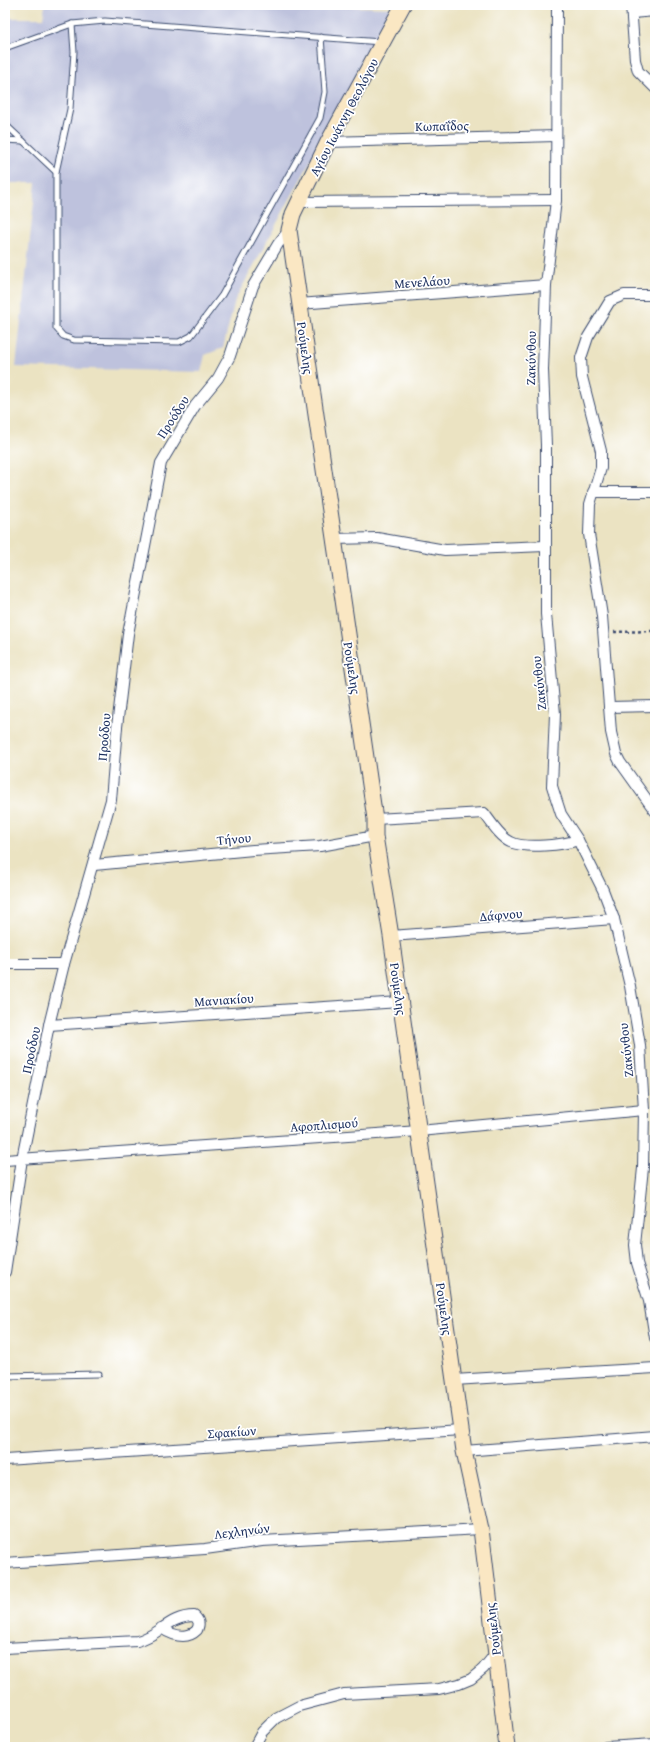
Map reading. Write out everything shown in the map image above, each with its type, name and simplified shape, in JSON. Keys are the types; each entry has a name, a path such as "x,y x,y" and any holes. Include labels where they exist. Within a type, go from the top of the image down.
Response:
{"street":[{"name":"Αγίου Ιωάννη Θεολόγου","path":"289,230 293,214 328,142 403,5"},
{"name":"Ζακύνθου","path":"557,5 556,200 546,286 543,370 546,445 545,546 547,635 553,676 556,714 552,786 561,814 578,840 603,890 614,919 630,986 640,1044 644,1110 643,1168 634,1245 637,1263 649,1301 655,1338"},
{"path":"655,11 631,9 635,60 638,71 655,88"},
{"name":"Κωπαΐδος","path":"328,142 556,136"},
{"path":"299,202 556,200"},
{"name":"Ρούμελης","path":"289,230 375,819 375,836 391,936 464,1451 482,1529 507,1747"},
{"name":"Προόδου","path":"5,1272 22,1159 50,1025 64,964 94,865 111,800 117,727 128,634 161,463 195,406 218,378 230,356 253,286 278,244 289,230"},
{"name":"Μενελάου","path":"299,304 546,286"},
{"path":"655,295 624,296 610,301 597,320 582,348 580,368 601,451 601,468 593,492 589,512 589,534 604,633 611,732 616,754 620,762 655,811"},
{"path":"593,492 655,492"},
{"path":"333,539 377,538 445,550 545,546"},
{"path":"609,707 655,706"},
{"path":"375,819 484,813 496,829 511,842 532,845 565,844 578,840"},
{"name":"Τήνου","path":"94,865 253,850 320,846 375,836"},
{"name":"Δάφνου","path":"391,936 614,919"},
{"path":"5,964 64,964"},
{"name":"Μανιακίου","path":"50,1025 400,1002"},
{"name":"Αφοπλισμού","path":"5,1160 419,1131 644,1110"},
{"path":"454,1380 655,1368"},
{"name":"Σφακίων","path":"5,1460 461,1430"},
{"path":"464,1451 655,1436"},
{"name":"Λεχληνών","path":"5,1563 205,1549 262,1541 482,1529"},
{"path":"5,1648 146,1639 161,1628"},
{"path":"254,1747 262,1732 276,1718 299,1706 344,1694 439,1689 459,1684 471,1679 483,1669 496,1653"},
{"path":"606,1747 655,1744"}],"lane":[{"path":"5,48 72,24 106,21 384,42"},
{"path":"72,24 73,67 70,109 56,172 56,328 63,336 74,340 179,342 191,336 222,295 320,118 325,92 321,37"},
{"path":"5,124 56,172"},
{"path":"5,140 23,141"},
{"path":"5,1376 99,1374"}],"path":[{"path":"604,633 655,631"}],"shaded area":[{"path":"45,5 295,5 394,8 235,300 223,348 205,355 201,372 16,367 36,183 5,183 5,18 43,18"}]}
